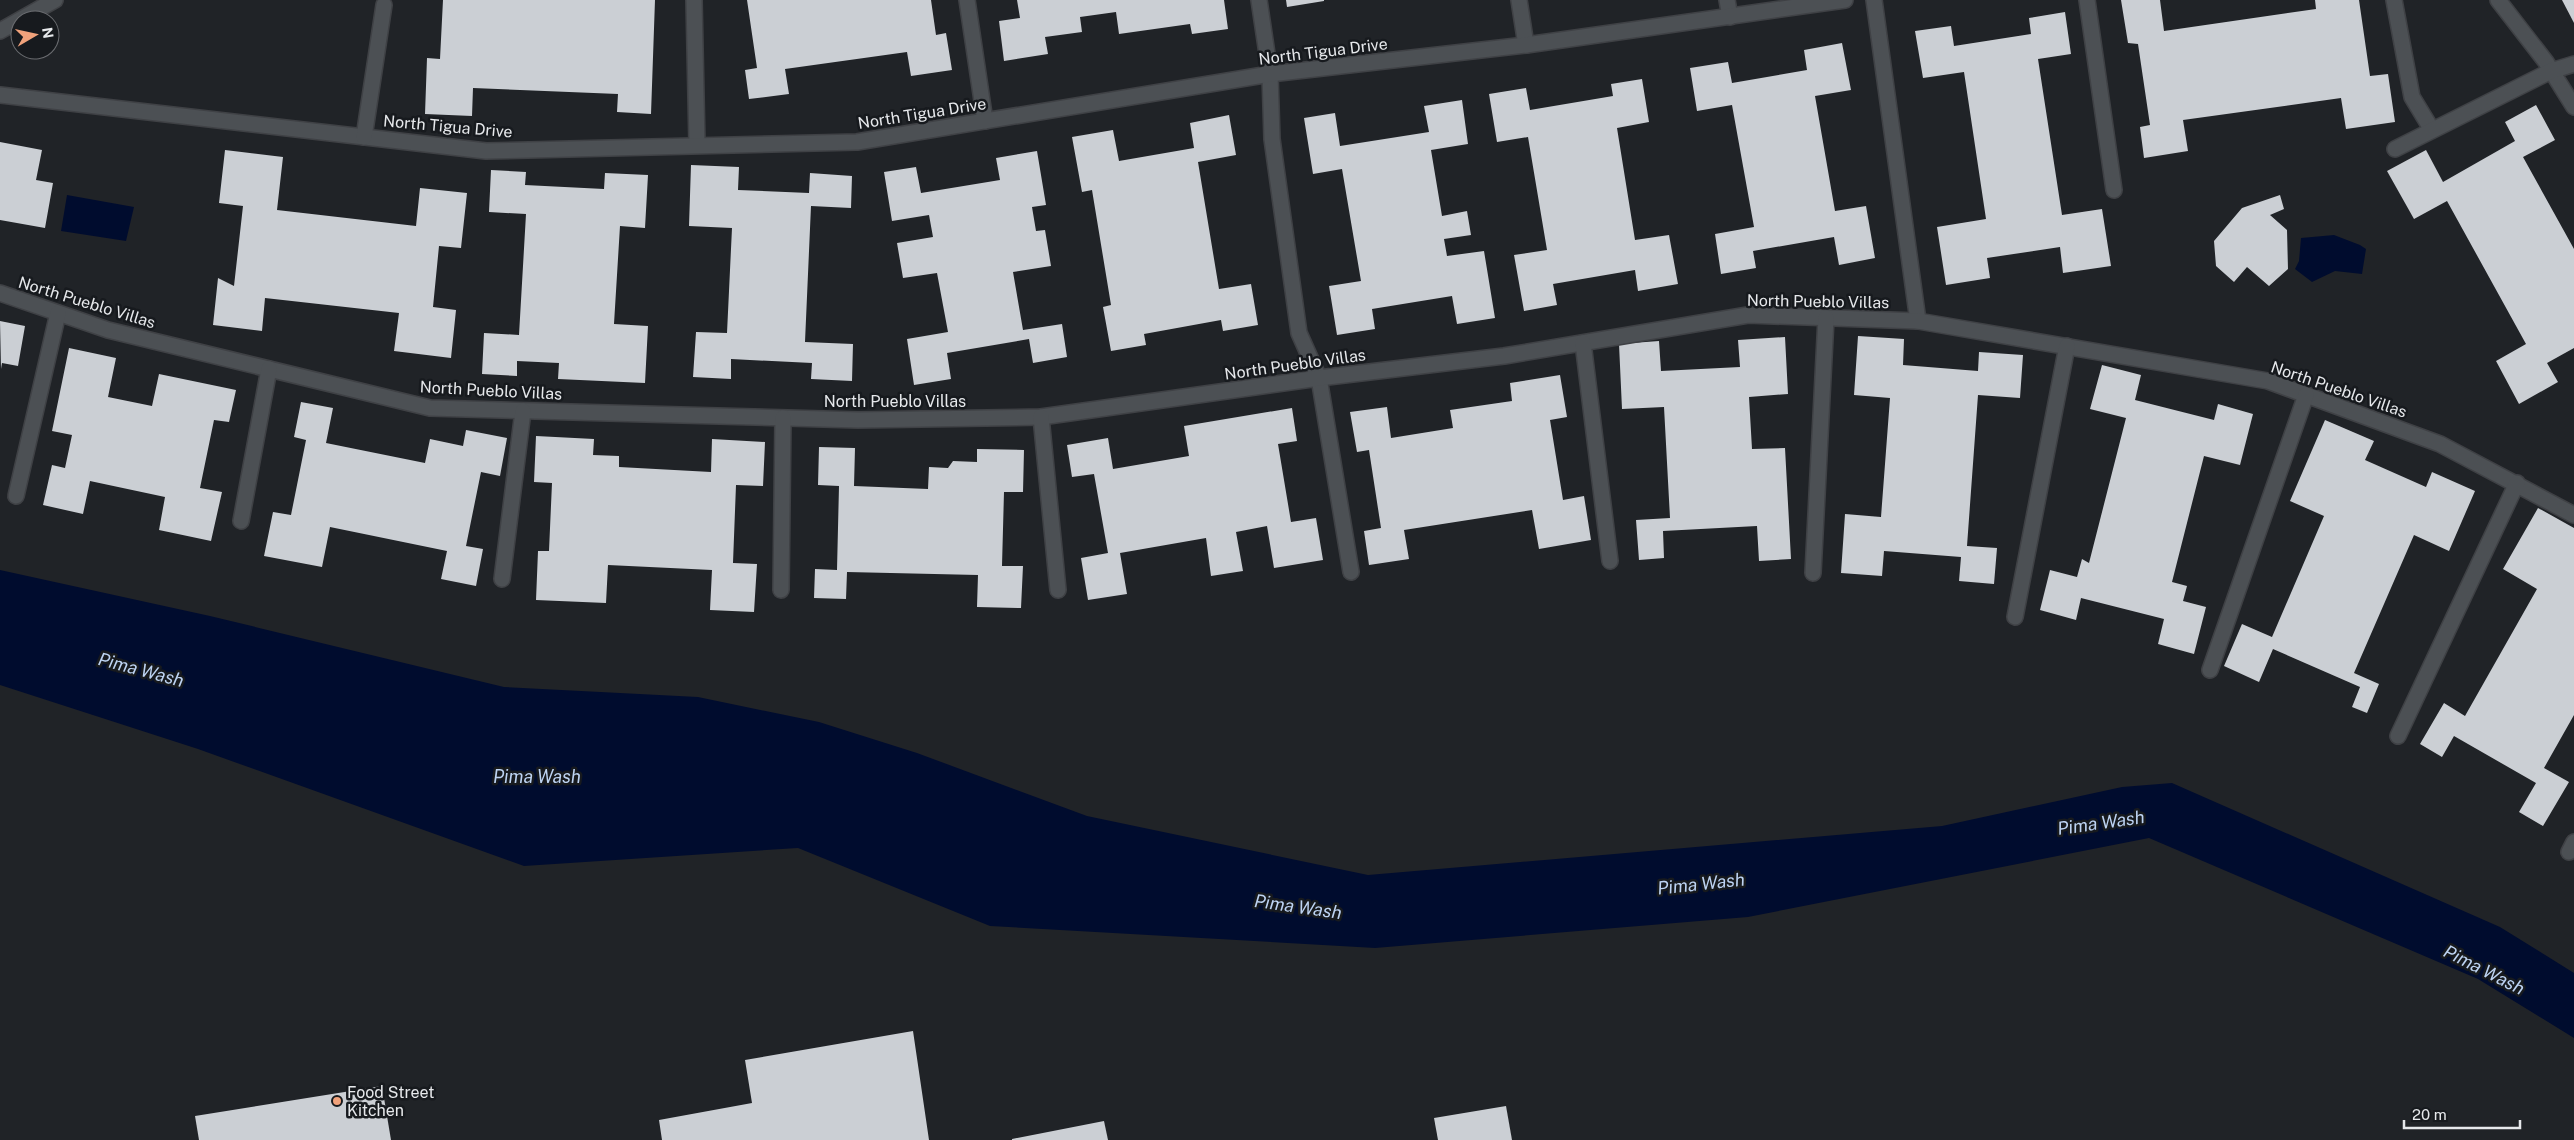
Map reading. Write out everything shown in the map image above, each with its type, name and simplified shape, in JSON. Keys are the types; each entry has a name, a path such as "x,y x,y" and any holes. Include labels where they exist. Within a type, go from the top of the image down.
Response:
{"lane":[{"path":"0,31 55,0"},
{"path":"694,0 697,145"},
{"path":"968,0 985,121"},
{"path":"1258,0 1270,74 1272,139 1299,333 1320,378 1351,572"},
{"path":"1519,0 1526,45"},
{"path":"1727,0 1730,16"},
{"name":"North Tigua Drive","path":"0,95 486,150 857,142 1270,74 1526,45 1845,0"},
{"path":"1874,0 1918,321"},
{"path":"2087,0 2114,190"},
{"path":"2394,0 2412,97 2432,130"},
{"path":"2498,0 2551,71 2574,107"},
{"path":"364,137 384,5"},
{"path":"2395,149 2551,71 2574,64"},
{"name":"North Pueblo Villas","path":"0,292 108,330 430,408 858,420 1041,417 1320,378 1504,356 1748,315 1918,321 2268,381 2440,444 2574,515"},
{"path":"16,496 58,313"},
{"path":"1812,573 1826,318"},
{"path":"1583,343 1610,561"},
{"path":"2015,617 2067,346"},
{"path":"241,520 269,369"},
{"path":"2210,670 2306,395"},
{"path":"502,579 523,410"},
{"path":"1041,417 1058,590"},
{"path":"781,590 783,418"},
{"path":"2398,736 2517,484"}],"water":[{"path":"67,195 134,207 126,241 61,231"},
{"path":"2334,235 2366,249 2362,274 2335,271 2312,282 2295,269 2299,261 2301,238"},
{"name":"Pima Wash","path":"0,570 210,616 504,687 698,697 819,722 917,753 1087,816 1368,875 1942,826 2122,787 2172,783 2500,927 2574,973 2574,1038 2478,979 2149,838 1748,917 1375,948 990,926 798,848 524,866 198,749 0,685"}],"building":[{"path":"443,0 655,0 651,114 617,112 618,94 473,88 472,116 425,114 427,58 440,59"},
{"path":"747,0 931,0 936,35 946,33 952,70 911,76 907,52 785,69 789,94 749,99 745,70 757,68"},
{"path":"1017,0 1224,0 1228,29 1192,34 1190,24 1119,34 1116,12 1080,17 1082,32 1045,37 1048,54 1004,61 999,21 1020,18"},
{"path":"1286,0 1324,0 1324,1 1287,7"},
{"path":"2121,0 2160,0 2164,31 2316,9 2315,0 2359,0 2370,76 2388,74 2395,122 2346,129 2341,98 2183,120 2188,151 2144,158 2140,127 2150,125 2138,44 2128,43"},
{"path":"2562,0 2574,0 2574,23"},
{"path":"2065,12 2071,54 2038,59 2062,215 2102,209 2111,266 2063,273 2060,247 1987,258 1990,278 1946,285 1937,227 1986,219 1964,72 1923,78 1915,31 1951,26 1954,46 2031,34 2029,18"},
{"path":"1842,43 1851,90 1815,96 1835,211 1866,206 1875,258 1839,265 1834,237 1753,251 1756,268 1721,274 1715,234 1754,227 1732,105 1697,111 1690,68 1728,62 1732,83 1807,70 1804,50"},
{"path":"1642,79 1649,122 1617,128 1635,240 1669,235 1678,284 1638,291 1635,270 1553,284 1557,305 1524,311 1514,255 1547,250 1528,137 1497,142 1489,94 1526,88 1530,110 1613,96 1611,84"},
{"path":"1462,100 1468,144 1431,150 1442,216 1467,211 1471,235 1444,239 1447,256 1484,251 1495,318 1457,324 1452,296 1372,309 1375,329 1337,335 1329,286 1361,281 1342,169 1313,174 1304,118 1335,113 1340,146 1429,132 1424,106"},
{"path":"2536,105 2555,140 2523,157 2574,249 2574,348 2547,363 2558,382 2519,404 2496,361 2526,344 2447,201 2414,219 2387,171 2426,150 2443,182 2515,141 2505,122"},
{"path":"1229,115 1236,155 1198,162 1219,289 1251,284 1258,325 1223,331 1221,320 1144,334 1146,345 1111,351 1103,307 1111,305 1092,190 1082,192 1072,137 1113,130 1119,161 1194,148 1190,123"},
{"path":"0,142 42,150 36,180 53,183 45,228 0,220"},
{"path":"225,150 283,157 277,210 416,226 420,188 467,193 461,248 439,246 433,307 456,310 451,358 394,351 399,313 265,298 262,331 213,325 218,278 234,286 243,206 219,203"},
{"path":"1037,151 1046,205 1032,207 1036,231 1045,230 1051,266 1013,272 1023,330 1062,324 1067,357 1033,363 1029,339 947,353 951,379 914,385 907,339 948,332 937,273 903,278 897,243 933,237 929,215 892,221 884,172 916,167 921,193 1000,180 996,158"},
{"path":"691,165 739,167 738,190 809,193 810,173 852,176 851,208 811,206 805,342 853,344 852,381 811,379 812,363 731,359 731,379 693,377 696,332 727,333 732,228 689,226"},
{"path":"491,170 526,172 525,185 604,189 605,173 648,175 645,228 620,226 614,324 648,326 645,383 558,379 559,363 517,361 517,376 482,374 484,333 519,335 526,214 489,212"},
{"path":"2280,195 2284,209 2270,215 2287,230 2288,269 2269,286 2247,267 2234,282 2216,266 2214,241 2242,208"},
{"path":"0,321 25,326 18,366 2,363 1,369"},
{"path":"1858,336 1904,339 1903,365 1978,371 1979,352 2023,355 2020,398 1978,395 1967,546 1997,548 1994,584 1959,581 1961,557 1884,551 1882,576 1841,573 1845,514 1881,517 1890,398 1854,395"},
{"path":"1785,337 1788,394 1749,397 1752,449 1785,448 1791,559 1759,561 1757,526 1663,531 1664,558 1639,560 1636,520 1670,518 1664,407 1622,409 1619,344 1659,341 1661,371 1740,367 1738,340"},
{"path":"69,348 116,358 108,397 152,406 159,374 236,390 229,422 214,420 200,488 222,492 211,541 159,530 165,497 90,481 83,514 43,505 52,465 65,468 72,435 52,431"},
{"path":"2102,365 2141,375 2135,400 2214,420 2218,404 2253,414 2240,465 2204,456 2172,582 2187,586 2183,601 2206,607 2194,654 2158,644 2164,619 2081,598 2076,620 2040,610 2050,570 2077,577 2082,559 2089,563 2126,418 2090,409"},
{"path":"1560,375 1567,417 1550,420 1563,500 1584,496 1591,540 1539,549 1532,510 1404,530 1409,559 1369,565 1364,531 1381,528 1369,450 1357,452 1350,412 1387,407 1391,438 1453,428 1450,410 1512,401 1510,383"},
{"path":"301,402 333,408 326,443 425,463 430,439 463,446 466,430 507,438 500,476 481,472 466,546 483,549 476,586 441,579 447,551 330,527 322,567 264,556 273,512 291,515 306,440 294,437"},
{"path":"1292,408 1297,441 1278,444 1291,522 1316,518 1323,560 1274,568 1267,526 1236,532 1243,571 1211,576 1206,538 1120,553 1127,594 1088,600 1081,558 1108,553 1094,474 1072,477 1067,445 1108,438 1113,469 1189,456 1184,426"},
{"path":"2325,420 2374,441 2365,460 2426,487 2432,472 2475,491 2449,551 2414,535 2354,673 2379,684 2367,713 2352,707 2360,687 2273,649 2259,682 2224,666 2242,624 2272,637 2324,516 2290,501"},
{"path":"536,436 594,439 593,455 619,456 619,467 711,472 712,439 765,442 763,486 736,485 733,563 757,564 754,612 710,610 712,570 608,565 606,603 536,600 538,551 549,551 552,483 534,482"},
{"path":"819,447 855,448 854,486 928,489 929,467 948,468 953,461 977,462 977,449 1024,450 1023,492 1004,492 1002,566 1023,566 1021,608 977,607 978,575 847,572 846,599 814,598 815,569 837,570 839,486 818,485"},
{"path":"2538,508 2574,528 2574,715 2544,768 2569,782 2543,826 2519,812 2536,783 2454,736 2442,757 2420,744 2444,703 2465,716 2537,589 2503,569"},
{"path":"913,1031 929,1140 662,1140 659,1120 752,1103 745,1060"},
{"name":"Food Street Kitchen","path":"382,1086 391,1140 199,1140 195,1116"},
{"path":"1506,1106 1512,1140 1438,1140 1434,1118"},
{"path":"1104,1121 1108,1140 1012,1140 1012,1139"}],"place":[{"name":"Food Street Kitchen","path":"337,1101"}]}
